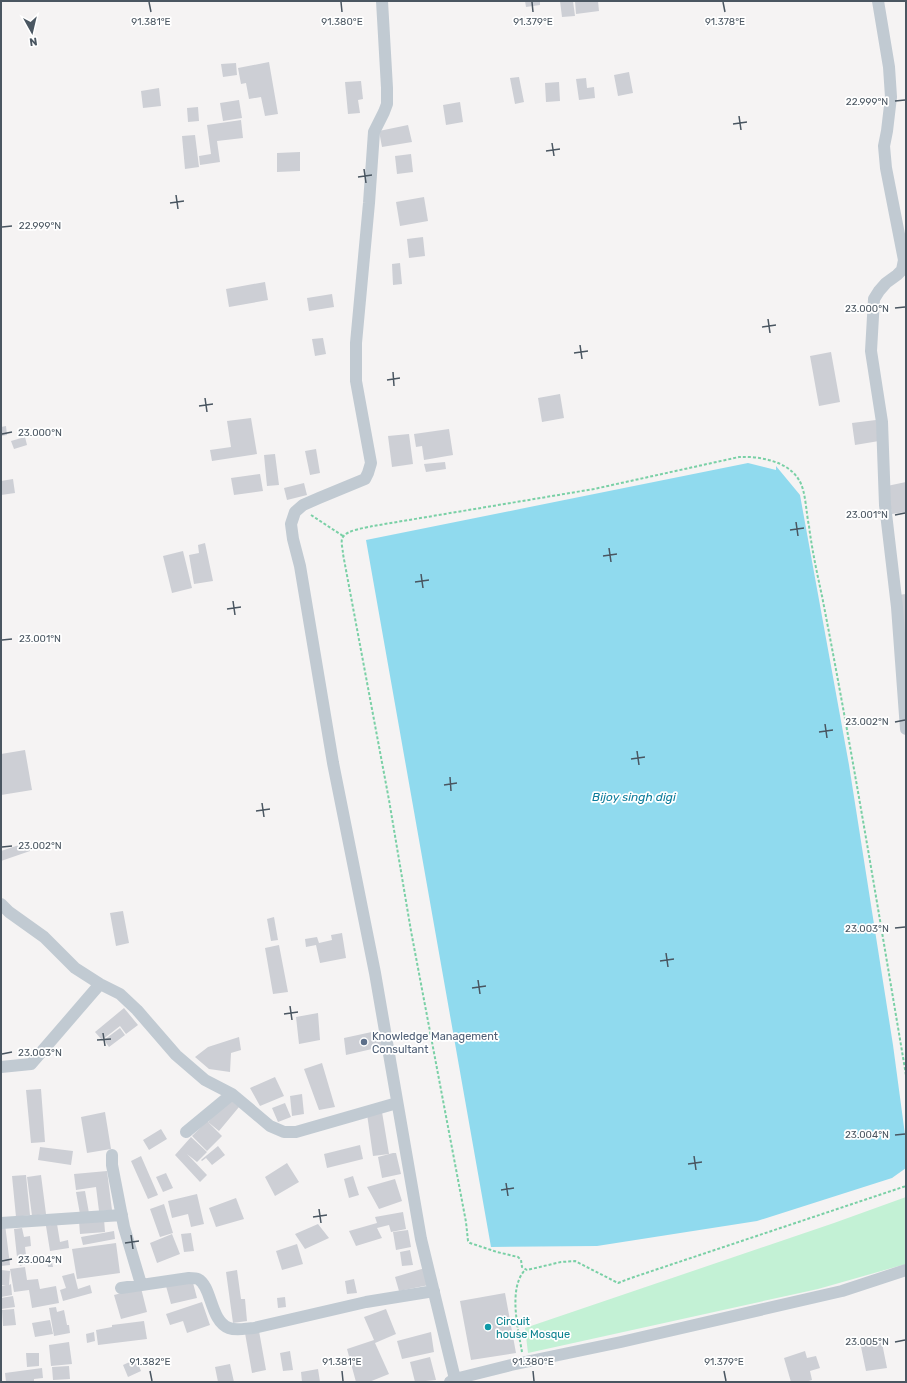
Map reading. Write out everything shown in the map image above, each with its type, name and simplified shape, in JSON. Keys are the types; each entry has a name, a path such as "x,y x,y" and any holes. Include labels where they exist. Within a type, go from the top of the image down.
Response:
{"street":[{"path":"382,1 387,104 374,132 356,343 356,381 371,463 365,479 319,498 301,508 295,512 291,524 292,538 300,566 332,763 374,973 421,1239 434,1291 453,1381 524,1362 621,1342 842,1291 906,1270"},
{"path":"878,1 889,67 891,97 884,146 886,168 904,260 902,270 892,280 886,283 874,299 871,351 882,422 885,505 897,607 906,729"},
{"path":"1,904 9,912 44,937 75,968 100,984 120,994 137,1010 176,1055 191,1069 205,1080 232,1094 270,1126 284,1132 296,1132 397,1103"},
{"path":"1,1067 30,1064 100,984"},
{"path":"186,1132 232,1094"},
{"path":"112,1155 112,1165 124,1227 141,1284"},
{"path":"1,1223 122,1215"},
{"path":"120,1288 141,1284 198,1278 203,1283 217,1316 230,1328 238,1329 254,1328 366,1302 434,1291"}],"path":[{"path":"343,536 353,530 373,526 594,489 739,457 752,457 773,462 783,465 792,471 799,479 803,490 811,545 838,678 852,757 906,1075"},
{"path":"301,508 343,536"},
{"path":"343,536 343,554 389,800 411,931 466,1222 468,1241 470,1244 518,1257 521,1260 522,1267 525,1270"},
{"path":"524,1362 515,1306 519,1280 521,1274 525,1270 531,1270 561,1262 575,1261 618,1283 621,1283 631,1278 906,1186"}],"green space":[{"path":"906,1197 906,1264 818,1289 528,1353 525,1328"}],"water":[{"name":"Bijoy singh digi","path":"748,463 776,470 776,466 800,495 849,765 893,1045 906,1142 906,1168 892,1178 757,1221 597,1246 491,1247 366,540"}],"building":[{"path":"525,1 540,1 540,5 526,7"},
{"path":"560,1 573,1 575,16 562,17"},
{"path":"575,1 598,1 599,11 576,14"},
{"path":"269,62 278,114 265,116 261,97 249,99 246,83 241,84 238,68"},
{"path":"236,63 237,75 223,77 221,64"},
{"path":"629,72 633,93 618,96 614,75"},
{"path":"519,77 524,102 515,104 510,78"},
{"path":"586,78 587,88 594,87 595,98 579,100 576,79"},
{"path":"361,81 363,99 358,100 360,113 348,114 345,82"},
{"path":"559,82 560,101 546,102 545,83"},
{"path":"159,88 161,106 143,108 141,91"},
{"path":"239,100 242,118 223,121 220,103"},
{"path":"460,102 463,122 446,125 443,105"},
{"path":"198,107 199,121 188,122 187,108"},
{"path":"241,120 243,138 217,141 220,162 200,165 199,156 211,154 207,125"},
{"path":"408,125 412,142 382,147 379,131"},
{"path":"195,135 199,167 185,169 182,136"},
{"path":"300,152 300,171 277,172 277,153"},
{"path":"411,154 413,172 397,174 395,156"},
{"path":"424,197 428,221 400,226 396,202"},
{"path":"423,237 425,256 409,258 407,239"},
{"path":"400,263 402,284 393,285 392,264"},
{"path":"265,282 268,300 229,307 226,289"},
{"path":"332,294 334,307 309,311 307,298"},
{"path":"323,338 326,354 315,356 312,339"},
{"path":"831,352 840,402 819,406 810,356"},
{"path":"560,394 564,418 542,422 538,398"},
{"path":"251,418 257,454 212,461 210,450 231,447 227,421"},
{"path":"876,420 879,441 855,445 852,423"},
{"path":"6,426 7,435 1,436 1,427"},
{"path":"449,429 453,455 424,460 422,446 416,447 414,434"},
{"path":"409,434 413,464 392,467 388,436"},
{"path":"25,437 27,445 14,449 11,441"},
{"path":"316,449 320,473 310,475 305,451"},
{"path":"275,454 279,485 267,486 264,455"},
{"path":"445,462 446,469 426,472 424,464"},
{"path":"260,474 263,491 234,495 231,478"},
{"path":"13,479 15,493 1,495 1,481"},
{"path":"906,482 906,512 892,514 887,486"},
{"path":"304,483 307,495 287,500 284,488"},
{"path":"205,543 213,581 194,584 189,555 199,553 198,545"},
{"path":"183,551 192,588 172,593 163,556"},
{"path":"906,594 906,637 902,637 898,595"},
{"path":"25,750 32,790 1,795 1,754"},
{"path":"28,842 30,851 1,861 1,851"},
{"path":"123,911 129,943 116,946 110,913"},
{"path":"274,917 278,940 271,941 267,919"},
{"path":"342,933 346,958 320,963 316,945 306,947 305,939 317,937 319,943 332,940 331,935"},
{"path":"279,945 288,992 273,994 265,948"},
{"path":"124,1008 138,1025 126,1034 120,1026 102,1040 95,1032"},
{"path":"318,1013 320,1040 299,1044 296,1017"},
{"path":"120,1028 125,1035 109,1047 104,1040"},
{"name":"Knowledge Management Consultant","path":"381,1030 385,1046 346,1055 344,1038"},
{"path":"239,1037 241,1050 231,1053 230,1072 209,1069 195,1057 208,1047"},
{"path":"322,1063 335,1107 319,1110 304,1069"},
{"path":"275,1077 284,1096 260,1106 250,1088"},
{"path":"41,1089 45,1142 31,1143 26,1090"},
{"path":"302,1094 304,1114 292,1116 290,1096"},
{"path":"228,1098 239,1107 219,1131 208,1122"},
{"path":"285,1103 291,1117 278,1122 272,1108"},
{"path":"105,1112 111,1149 87,1153 81,1117"},
{"path":"382,1112 389,1154 373,1156 367,1114"},
{"path":"207,1121 222,1136 207,1151 192,1136"},
{"path":"161,1129 167,1139 149,1150 143,1140"},
{"path":"191,1137 207,1152 197,1162 187,1154 207,1175 200,1182 175,1155"},
{"path":"360,1145 363,1159 327,1168 324,1154"},
{"path":"218,1146 225,1155 212,1165 206,1158 202,1161 201,1160"},
{"path":"40,1147 73,1151 71,1165 38,1160"},
{"path":"396,1153 401,1174 382,1178 378,1157"},
{"path":"141,1156 158,1195 148,1199 131,1161"},
{"path":"287,1163 299,1182 275,1196 265,1177"},
{"path":"107,1171 112,1210 99,1211 96,1187 76,1190 74,1174"},
{"path":"166,1173 173,1188 163,1192 156,1177"},
{"path":"26,1175 30,1215 16,1217 12,1176"},
{"path":"41,1175 46,1214 32,1216 27,1177"},
{"path":"353,1176 359,1195 349,1198 344,1179"},
{"path":"395,1179 402,1201 379,1209 367,1187"},
{"path":"85,1191 89,1213 80,1214 76,1192"},
{"path":"197,1194 204,1224 191,1227 188,1214 172,1218 168,1201"},
{"path":"236,1198 244,1219 216,1227 209,1208"},
{"path":"164,1204 173,1233 160,1237 150,1209"},
{"path":"403,1212 406,1229 391,1232 389,1225 377,1228 382,1238 356,1246 349,1231 377,1223 375,1217"},
{"path":"104,1219 105,1232 80,1234 79,1221"},
{"path":"1,1224 5,1224 10,1265 1,1266"},
{"path":"57,1224 60,1242 68,1240 69,1248 50,1251 46,1226"},
{"path":"318,1224 329,1238 305,1249 295,1234"},
{"path":"22,1228 24,1237 30,1236 31,1246 25,1247 26,1255 17,1257 14,1229"},
{"path":"408,1230 411,1247 396,1250 393,1232"},
{"path":"114,1231 115,1239 83,1245 81,1237"},
{"path":"191,1233 194,1251 184,1252 181,1234"},
{"path":"172,1234 180,1254 157,1263 150,1243"},
{"path":"116,1243 120,1273 77,1279 72,1249"},
{"path":"297,1244 303,1264 282,1270 276,1251"},
{"path":"410,1250 413,1265 402,1266 400,1252"},
{"path":"29,1255 31,1262 20,1266 18,1259"},
{"path":"51,1257 53,1267 48,1267 47,1258"},
{"path":"25,1267 27,1280 38,1279 40,1289 56,1286 59,1303 32,1308 29,1290 14,1292 10,1269"},
{"path":"425,1268 429,1285 399,1291 395,1277"},
{"path":"1,1270 10,1271 9,1285 11,1284 12,1295 1,1297 1,1286 6,1285 1,1285"},
{"path":"237,1270 241,1299 245,1299 247,1321 233,1323 226,1272"},
{"path":"74,1273 78,1289 90,1285 92,1293 63,1301 60,1290 66,1288 62,1276"},
{"path":"192,1279 197,1298 171,1304 166,1286"},
{"path":"354,1279 357,1293 347,1294 345,1281"},
{"path":"141,1288 147,1312 121,1319 114,1295"},
{"name":"Circuit house Mosque","path":"505,1293 516,1353 471,1360 460,1301"},
{"path":"13,1296 15,1307 1,1309 1,1298"},
{"path":"285,1297 286,1307 278,1308 277,1298"},
{"path":"202,1302 210,1325 187,1333 183,1321 170,1325 166,1314"},
{"path":"56,1307 57,1312 64,1310 70,1333 54,1336 49,1308"},
{"path":"14,1309 16,1325 3,1326 2,1310"},
{"path":"386,1309 396,1334 375,1343 389,1374 369,1382 356,1382 347,1349 374,1340 364,1317"},
{"path":"50,1320 53,1334 35,1337 32,1323"},
{"path":"144,1321 147,1339 98,1345 96,1330 112,1327 112,1325"},
{"path":"259,1331 266,1370 252,1373 245,1333"},
{"path":"94,1332 95,1341 87,1343 86,1334"},
{"path":"431,1332 434,1352 402,1359 397,1341"},
{"path":"881,1338 887,1368 866,1371 860,1342"},
{"path":"69,1342 72,1364 51,1366 49,1345"},
{"path":"290,1351 293,1370 283,1371 280,1353"},
{"path":"805,1351 807,1358 816,1356 820,1368 810,1371 812,1380 805,1382 791,1382 784,1358"},
{"path":"26,1353 39,1353 39,1366 27,1367"},
{"path":"430,1357 436,1380 415,1382 410,1362"},
{"path":"136,1359 141,1371 128,1377 123,1365"},
{"path":"230,1364 234,1382 218,1382 215,1367"},
{"path":"69,1366 70,1379 53,1380 52,1367"},
{"path":"42,1368 43,1378 34,1379 34,1382 6,1382 5,1373"},
{"path":"318,1369 320,1382 302,1382 301,1372"}],"place":[{"name":"Knowledge Management Consultant","path":"364,1042"},
{"name":"Circuit house Mosque","path":"488,1327"}]}
